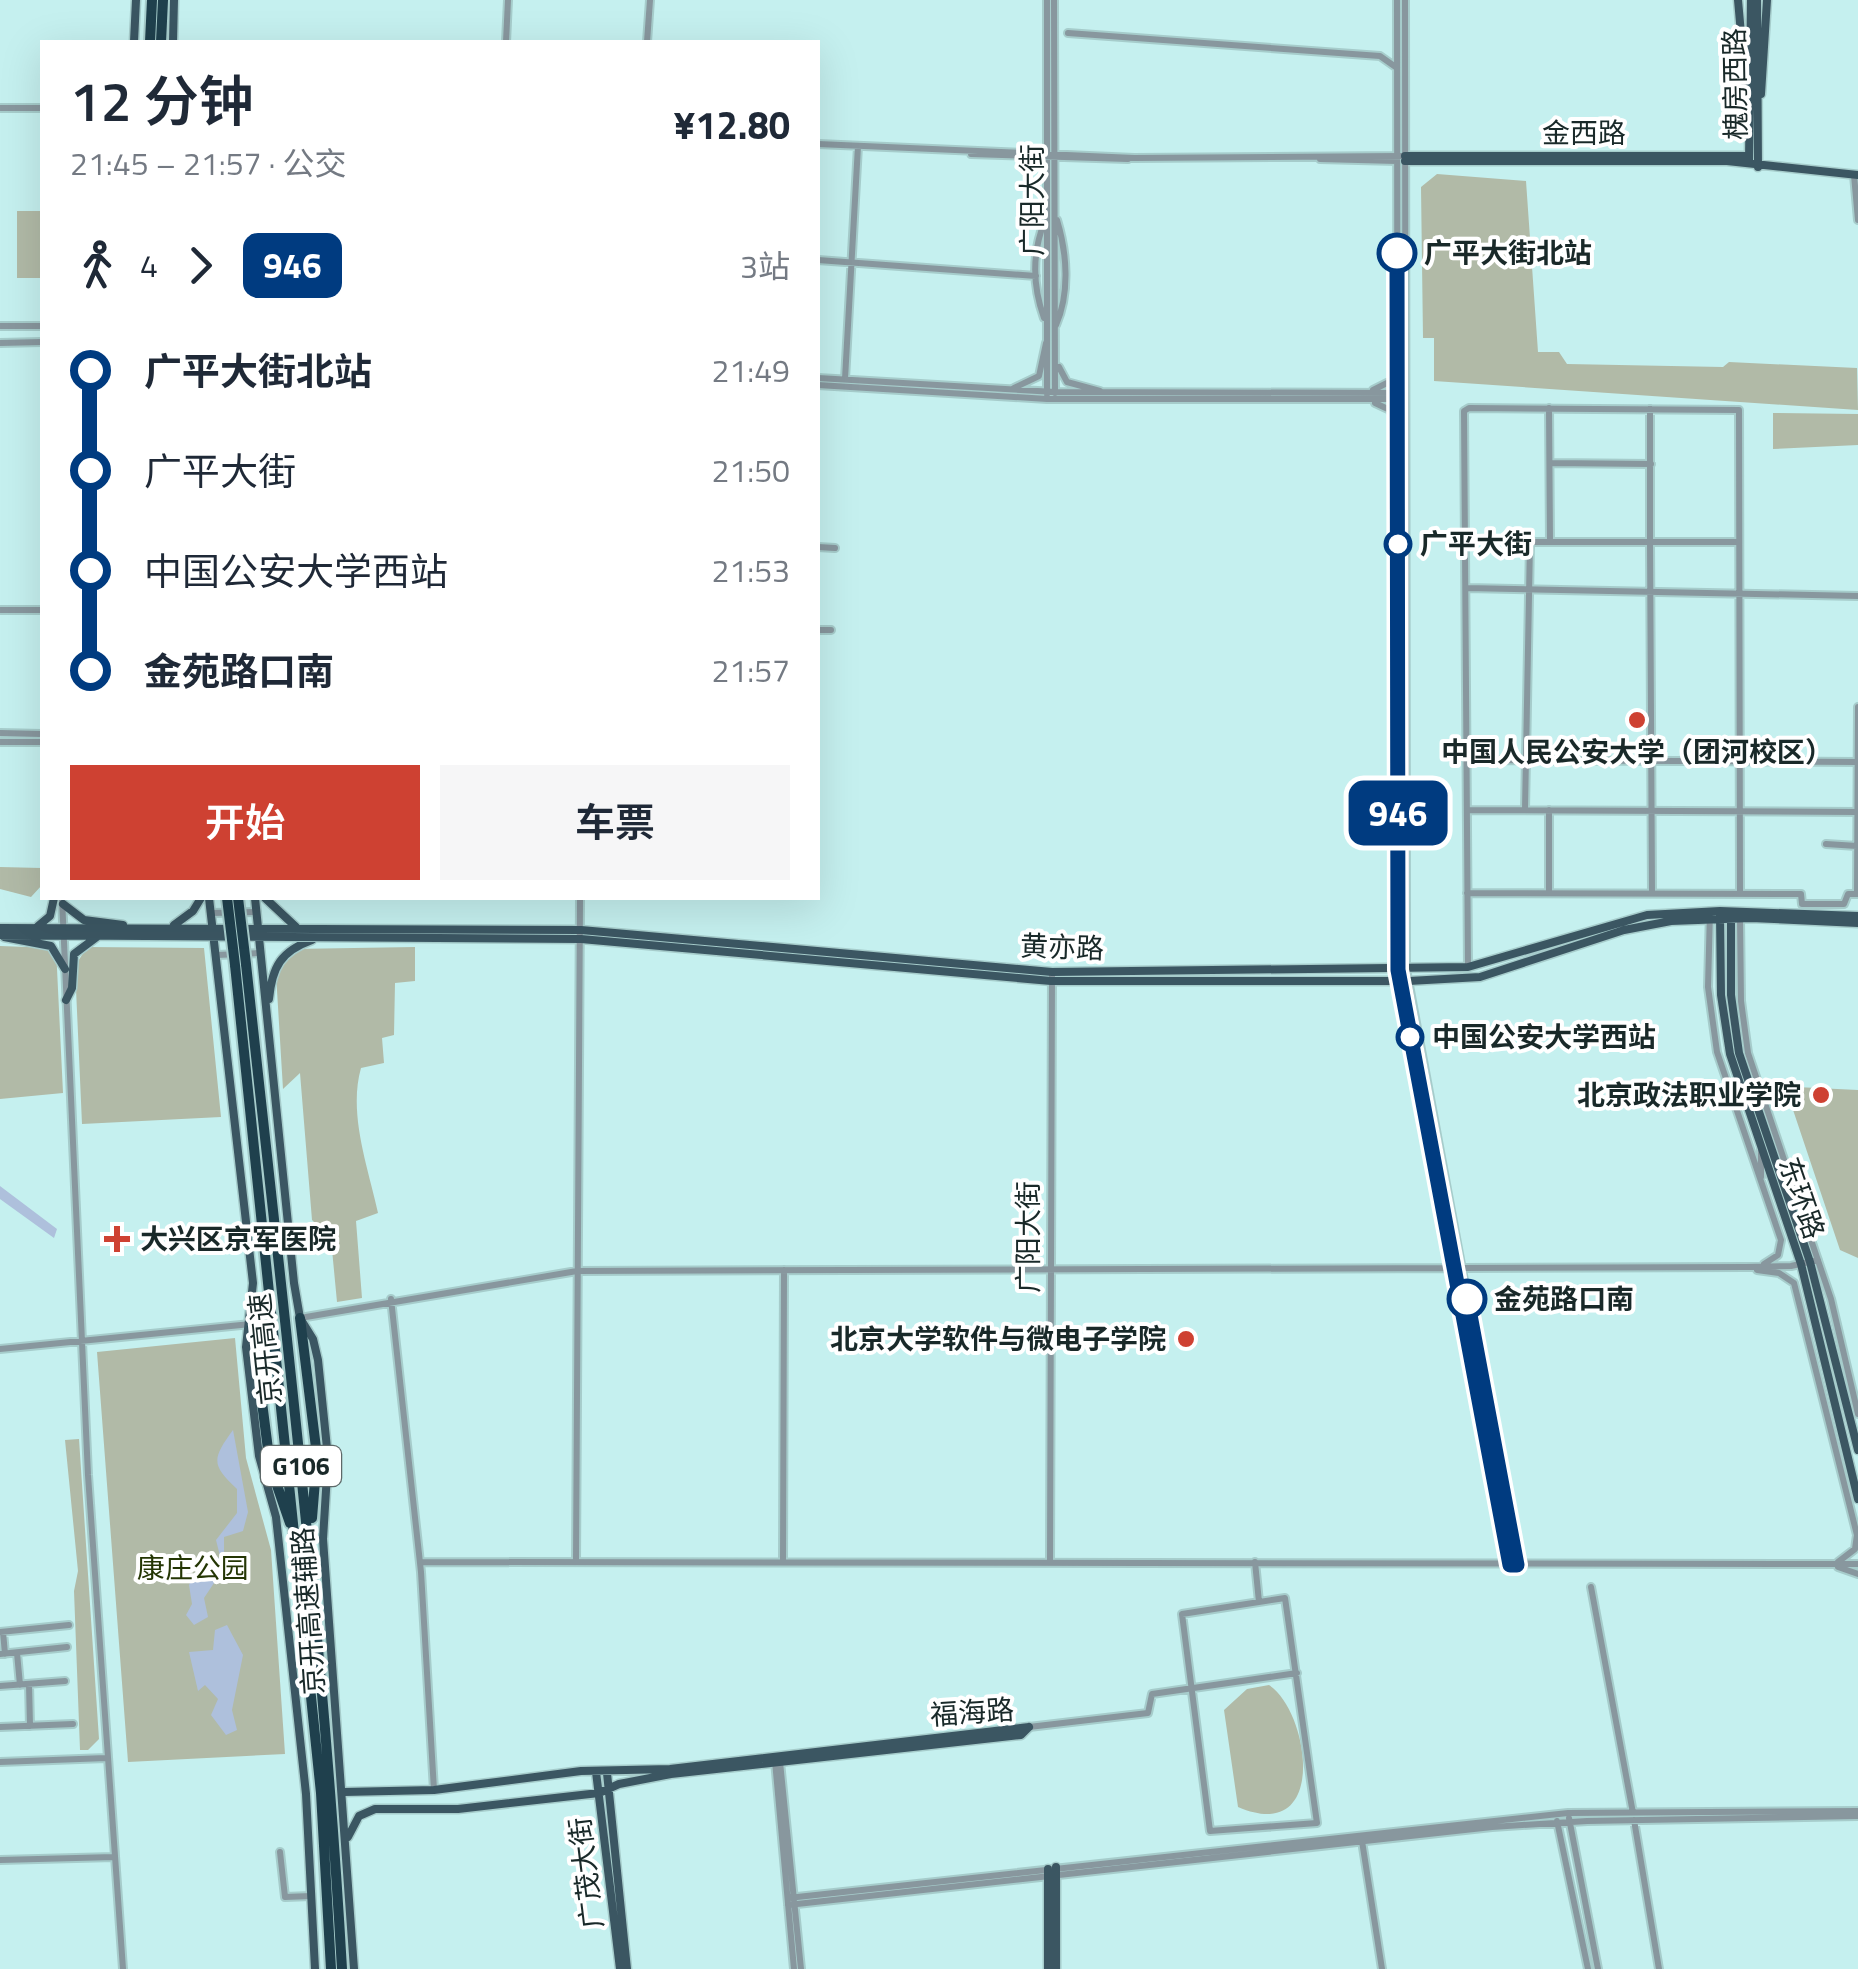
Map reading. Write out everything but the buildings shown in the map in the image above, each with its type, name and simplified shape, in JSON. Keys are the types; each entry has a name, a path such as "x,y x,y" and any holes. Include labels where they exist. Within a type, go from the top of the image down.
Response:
{"highway":[{"path":"150,40 152,0"},
{"path":"161,40 163,0"},
{"name":"G106","path":"227,900 241,964"},
{"name":"G106","path":"238,900 241,964"},
{"name":"京开高速","path":"241,964 332,1793 342,1969"},
{"path":"300,1318 317,1456 303,1543"},
{"path":"252,1324 270,1464 303,1543"},
{"name":"京开高速","path":"303,1543 331,1969"}],"main road":[{"path":"134,40 136,0"},
{"path":"172,40 174,0"},
{"path":"1738,0 1748,100"},
{"name":"槐房西路","path":"1752,163 1758,123 1754,0"},
{"path":"1758,123 1767,0"},
{"name":"槐房西路","path":"1752,163 1748,100 1754,30"},
{"name":"金西路","path":"1401,158 1752,163 1856,175"},
{"path":"33,928 50,916 54,900"},
{"path":"170,927 193,911 200,900"},
{"name":"京开高速辅路","path":"209,900 253,1283 252,1324 246,1347 256,1441 281,1552 306,1794 315,1969"},
{"name":"京开高速辅路","path":"255,900 300,1318 313,1339 318,1360 328,1458 323,1540 354,1969"},
{"path":"267,900 290,924 300,928"},
{"path":"63,901 84,920 113,921 127,927"},
{"name":"黄亦路","path":"1052,977 1468,967 1506,960 1623,920 1715,914 1858,919"},
{"name":"黄亦路","path":"259,932 300,928 580,935 1052,977 1404,981 1480,977 1624,930 1715,914"},
{"name":"东环路","path":"1715,914 1730,1054 1761,1148 1810,1262 1810,1302 1858,1499"},
{"name":"东环路","path":"1736,915 1733,1018 1742,1063 1810,1262 1854,1418 1858,1450"},
{"path":"0,933 127,927 214,932"},
{"path":"0,933 33,928 98,936 259,932"},
{"name":"黄亦路","path":"259,932 319,937 580,935"},
{"path":"0,933 51,946 65,969"},
{"path":"66,1000 72,988 74,954 98,936"},
{"path":"266,1008 278,960 292,947 319,937"},
{"name":"福海路","path":"347,1839 359,1816 375,1808 444,1810 599,1793 671,1774 1029,1727"},
{"name":"福海路","path":"344,1792 434,1790 596,1772 777,1762"},
{"name":"广茂大街","path":"596,1772 624,1969"},
{"name":"广茂大街","path":"607,1774 624,1969"},
{"path":"1048,1969 1052,1872"},
{"path":"1052,1872 1056,1969"}],"street":[{"path":"506,40 508,0"},
{"path":"647,40 650,0"},
{"name":"广阳大街","path":"1051,0 1054,210 1052,326 1047,342 1051,396"},
{"path":"1397,0 1401,158 1402,969"},
{"path":"1405,0 1398,354 1402,396 1398,436 1402,969 1514,1565"},
{"path":"1068,33 1380,56 1397,68"},
{"path":"1380,56 1397,42"},
{"path":"0,108 40,108"},
{"path":"820,144 1134,158 1401,158"},
{"path":"845,383 858,146"},
{"name":"广阳大街","path":"1051,156 1047,217 1056,354 1051,396"},
{"path":"1856,175 1858,220"},
{"path":"1047,217 1038,239 1036,276 1052,326"},
{"path":"820,260 1036,276"},
{"path":"0,326 40,326"},
{"path":"0,342 40,342"},
{"path":"1010,389 1039,376 1047,342"},
{"path":"1056,354 1066,382 1106,393"},
{"path":"1363,393 1391,380 1398,354"},
{"path":"820,382 1010,389 1051,396 1363,393 1402,396"},
{"path":"845,383 1051,396 1344,399 1402,396"},
{"path":"1344,399 1384,406 1398,436"},
{"path":"1549,408 1550,542"},
{"path":"1650,409 1652,892"},
{"path":"1468,967 1464,410 1739,410 1740,893"},
{"path":"1550,463 1650,464"},
{"path":"1467,538 1530,542 1739,542"},
{"path":"1525,810 1530,542"},
{"path":"820,547 836,548"},
{"path":"1467,588 1858,596"},
{"path":"0,610 40,610"},
{"path":"820,630 831,630"},
{"path":"1467,893 1801,894 1802,904 1844,904 1848,894 1858,894 1858,707"},
{"path":"0,732 40,734"},
{"path":"0,742 40,742"},
{"path":"1468,760 1857,762"},
{"path":"1468,810 1858,812"},
{"path":"1549,810 1550,891"},
{"path":"1826,844 1857,846"},
{"path":"576,1562 580,900"},
{"path":"63,901 82,1341 106,1758 123,1969"},
{"path":"211,913 257,912"},
{"path":"1715,914 1711,1019 1733,1102 1782,1249 1759,1267"},
{"path":"1736,915 1743,1028 1787,1162 1810,1262 1846,1363 1858,1434"},
{"path":"217,955 262,953"},
{"name":"广阳大街","path":"1050,1562 1052,977"},
{"path":"1711,1019 1721,985"},
{"path":"1742,1063 1759,1082"},
{"path":"1733,1102 1754,1127"},
{"path":"1761,1148 1761,1184"},
{"path":"1787,1162 1789,1200"},
{"path":"300,1318 391,1299 577,1270 1746,1268 1810,1262"},
{"path":"1746,1268 1780,1273 1810,1302"},
{"path":"783,1562 784,1270"},
{"path":"1794,1283 1858,1544 1848,1557 1832,1565"},
{"path":"391,1299 420,1562 434,1790"},
{"path":"0,1349 252,1324"},
{"path":"1843,1390 1846,1363"},
{"path":"1834,1445 1850,1468"},
{"path":"1852,1513 1855,1486"},
{"path":"420,1562 1858,1564"},
{"path":"1255,1562 1260,1602"},
{"path":"1832,1565 1858,1574"},
{"path":"1591,1587 1659,1969"},
{"path":"1284,1598 1317,1823 1210,1832 1182,1614 1260,1602 1284,1598"},
{"path":"68,1648 3,1654 1,1632 69,1626"},
{"path":"17,1652 30,1726"},
{"path":"1029,1727 1148,1713 1152,1694 1298,1673"},
{"path":"0,1686 66,1681"},
{"path":"0,1727 73,1724"},
{"path":"0,1762 106,1758"},
{"path":"777,1762 798,1969"},
{"path":"791,1901 1569,1818 1858,1814"},
{"path":"1569,1818 1598,1969"},
{"path":"1557,1819 1588,1969"},
{"path":"1276,1825 1279,1844"},
{"path":"1052,1872 1279,1844 1362,1838"},
{"path":"1362,1838 1382,1969"},
{"path":"280,1852 285,1897 311,1896"},
{"path":"0,1860 114,1857"}],"green space":[{"path":"1437,174 1526,181 1538,352 1559,352 1567,364 1723,367 1729,362 1857,368 1858,410 1434,381 1434,338 1423,338 1421,187"},
{"path":"17,211 40,211 40,278 17,278"},
{"path":"1773,413 1858,414 1858,445 1773,449"},
{"path":"0,867 40,868 40,887 31,897 0,889"},
{"path":"0,946 56,948 63,1093 0,1099"},
{"path":"87,947 204,948 221,1117 82,1124 75,966"},
{"path":"415,947 415,981 395,983 394,1035 382,1038 384,1063 361,1068 358,1122 378,1213 356,1221 362,1298 337,1302 331,1239 312,1220 300,1073 283,1089 276,974 293,949"},
{"path":"1786,1089 1858,1090 1858,1258 1840,1250"},
{"name":"康庄公园","path":"235,1338 246,1458 271,1550 285,1754 128,1762 97,1352"},
{"path":"79,1439 99,1739 88,1750 80,1750 74,1591 78,1571 65,1440"},
{"path":"1269,1685 1294,1721 1303,1771 1299,1793 1287,1808 1267,1814 1238,1807 1224,1710 1247,1689"}],"water":[{"path":"0,1186 57,1229 54,1238 0,1199"},
{"path":"233,1430 248,1512 243,1531 224,1537 224,1568 204,1598 208,1617 194,1625 186,1615 192,1604 189,1585 194,1574 207,1571 220,1556 216,1540 237,1513 237,1489 217,1462"},
{"path":"227,1625 243,1655 232,1710 237,1730 226,1735 211,1715 218,1699 205,1685 198,1691 189,1652 213,1650 215,1630"}],"bus line":[{"name":"946","path":"1397,253 1399,981 1510,1565 1517,1565 1467,1299"}],"place":[{"name":"广平大街北站","path":"1397,253"},
{"name":"广平大街","path":"1398,544"},
{"name":"中国人民公安大学（团河校区）","path":"1637,720"},
{"name":"中国公安大学西站","path":"1410,1037"},
{"name":"北京政法职业学院","path":"1821,1095"},
{"name":"大兴区京军医院","path":"117,1239"},
{"name":"金苑路口南","path":"1467,1299"},
{"name":"北京大学软件与微电子学院","path":"1186,1339"}]}
